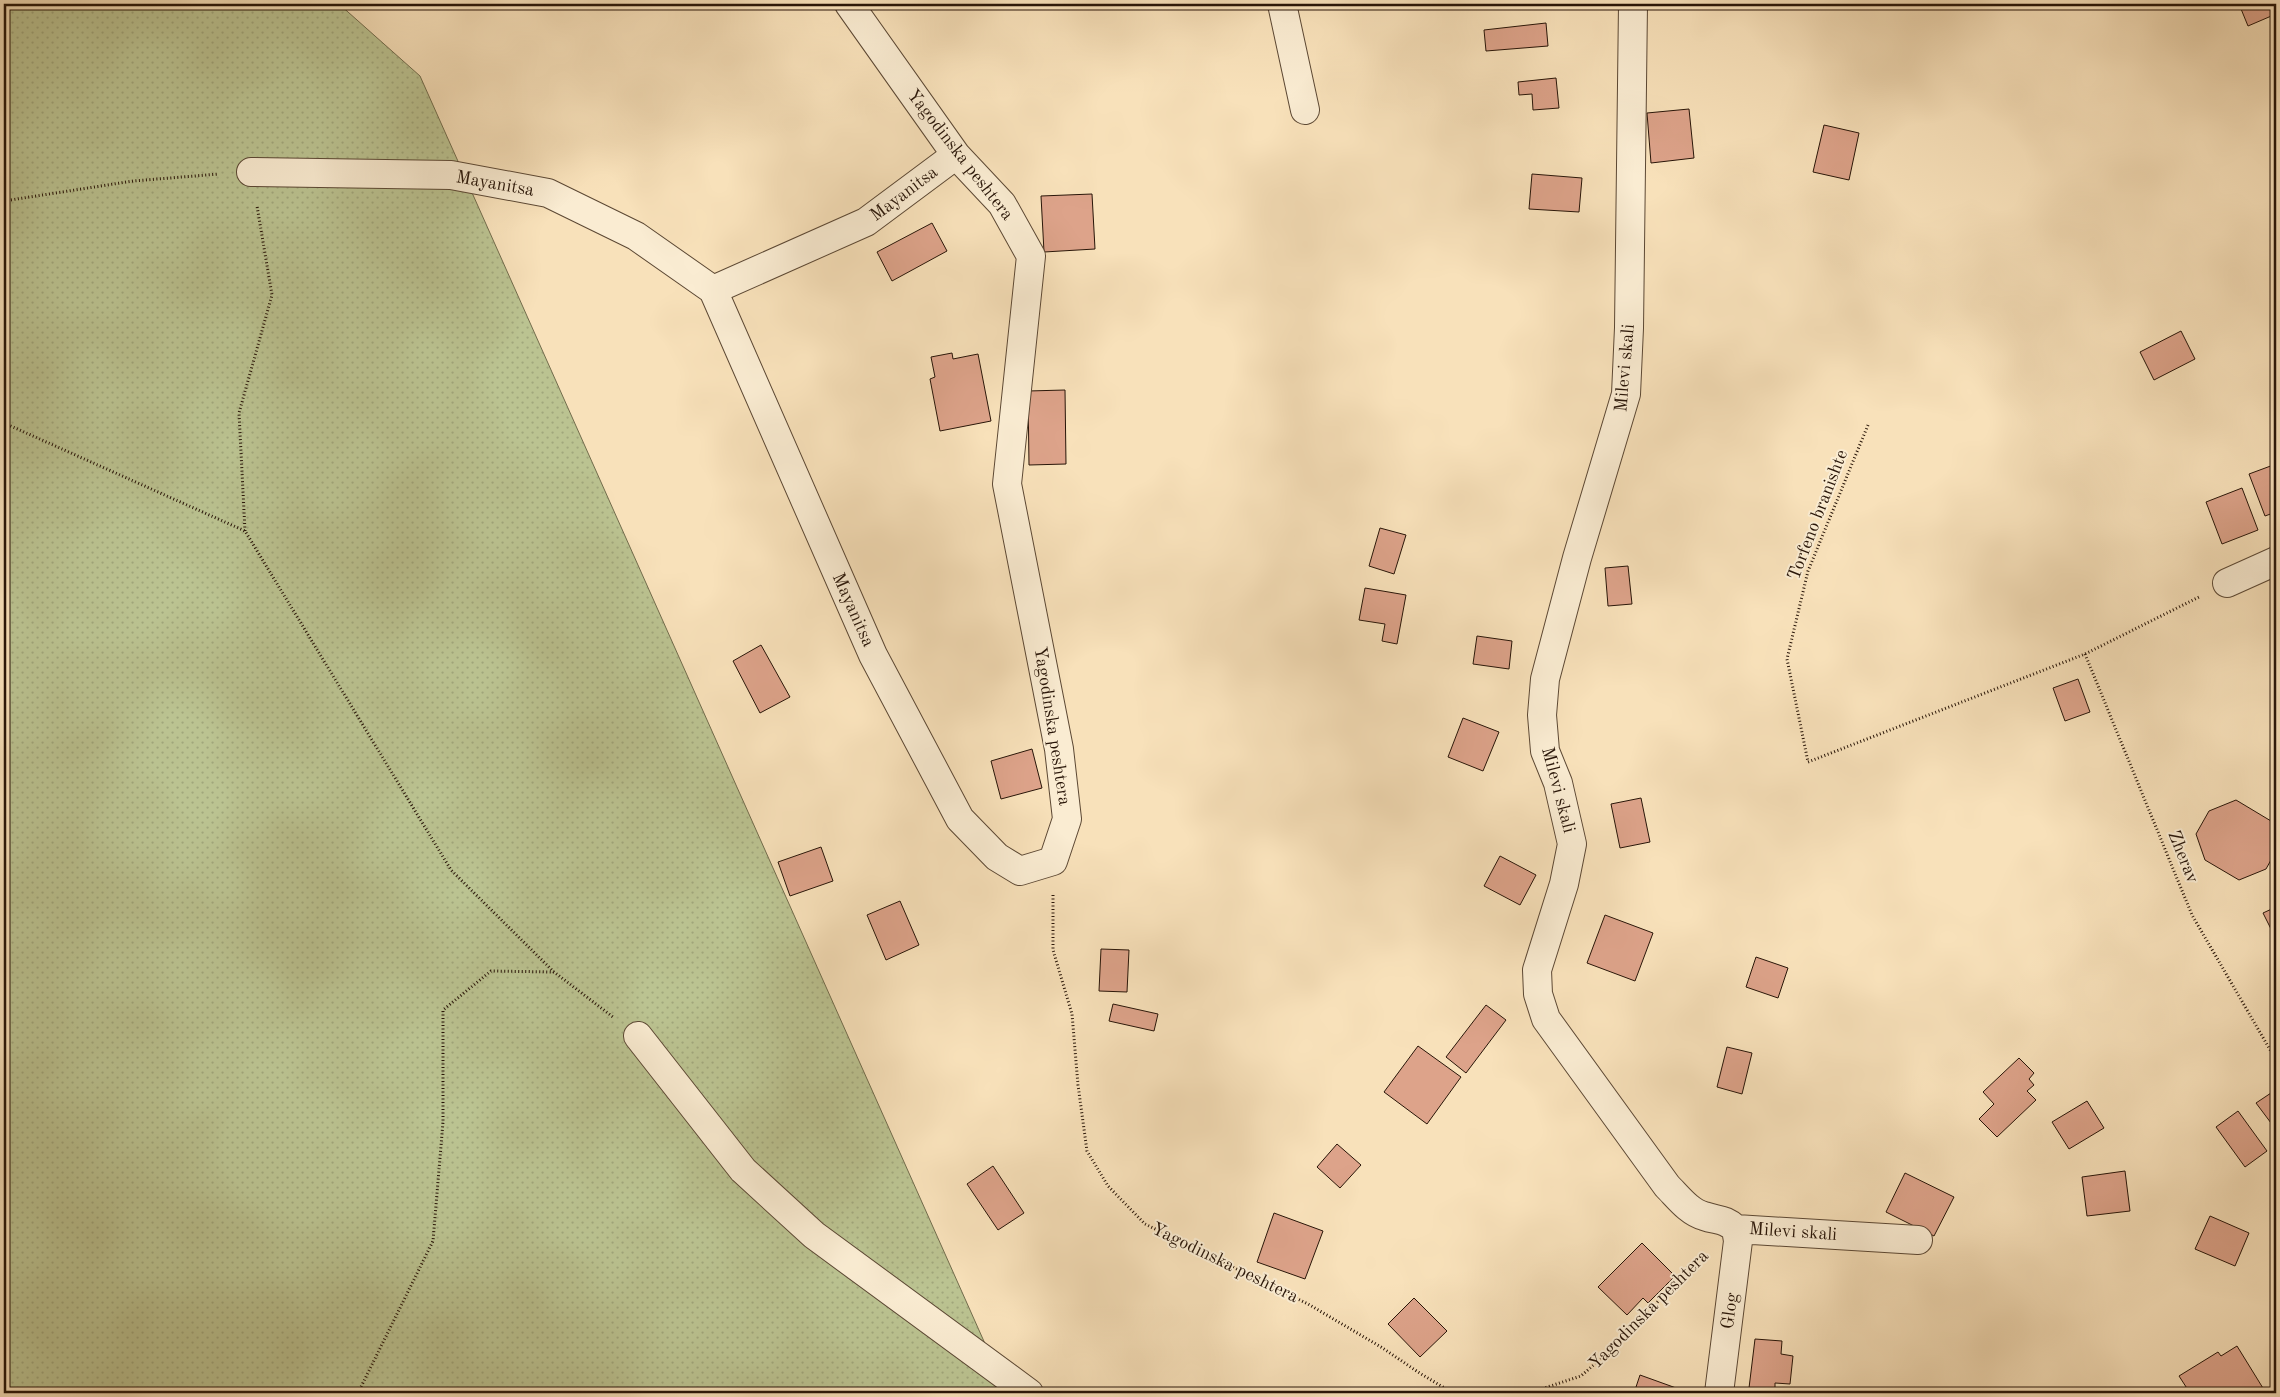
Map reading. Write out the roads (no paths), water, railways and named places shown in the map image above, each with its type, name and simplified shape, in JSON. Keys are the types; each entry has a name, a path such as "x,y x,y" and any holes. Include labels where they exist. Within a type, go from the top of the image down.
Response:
{"street":[{"name":"Yagodinska peshtera","path":"849,4 956,155 1002,204 1031,256 1007,484 1060,759 1067,819 1053,862"},
{"path":"1282,4 1305,110"},
{"name":"Milevi skali","path":"1633,4 1629,328 1626,394 1577,558 1545,679 1542,715 1545,750 1558,783 1572,844 1564,884 1537,970 1538,994 1546,1019 1667,1186 1684,1204 1702,1216 1726,1220 1736,1229 1918,1240"},
{"name":"Mayanitsa","path":"713,290 866,222 956,155"},
{"name":"Mayanitsa","path":"251,172 451,175 548,194 636,236 713,290 873,655 960,819 997,857 1020,871 1053,862"},
{"path":"2227,583 2276,561"},
{"path":"638,1036 743,1170 814,1235 1029,1393"},
{"name":"Glog","path":"1719,1393 1738,1241 1736,1229"}]}
